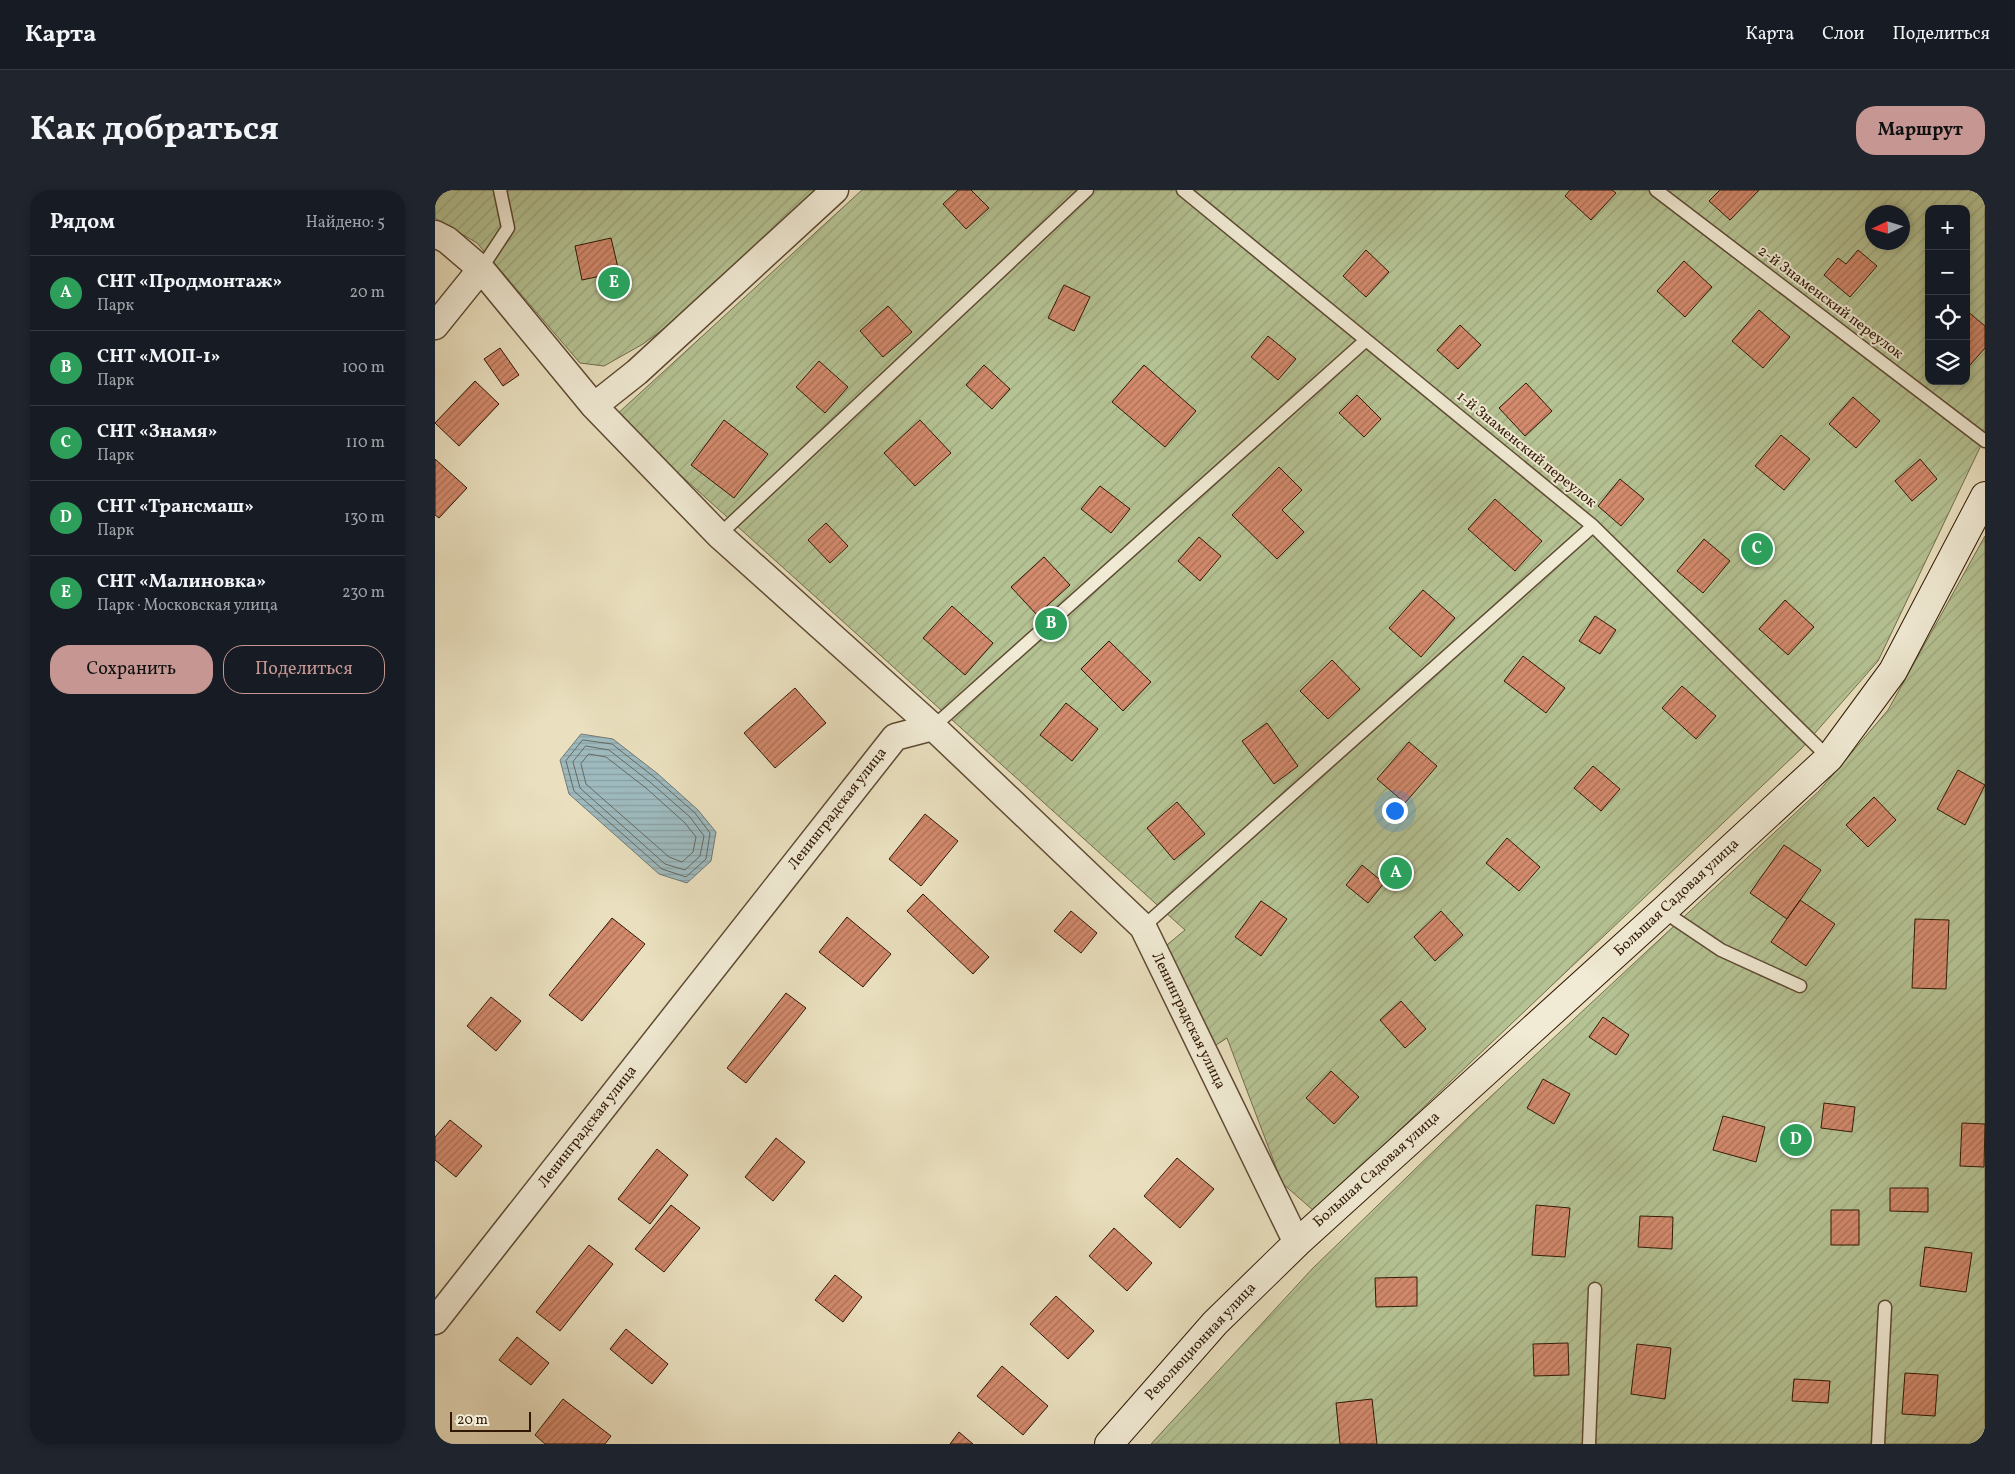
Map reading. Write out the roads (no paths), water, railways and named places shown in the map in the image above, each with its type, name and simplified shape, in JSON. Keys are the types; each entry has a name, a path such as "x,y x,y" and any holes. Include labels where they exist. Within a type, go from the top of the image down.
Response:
{"street":[{"path":"594,406 637,372 835,190"},
{"path":"435,234 447,240 481,268 594,406 719,535 933,727"},
{"path":"435,326 481,268"},
{"name":"Большая Садовая улица","path":"1297,1243 1829,758 1893,670 1985,496"},
{"name":"Ленинградская улица","path":"435,1321 895,737 933,727 1143,927 1297,1243"},
{"name":"Революционная улица","path":"1118,1441 1215,1323 1297,1243"}],"lane":[{"path":"481,268 508,228 500,190"},
{"path":"719,535 1087,190"},
{"name":"1-й Знаменский переулок","path":"1183,190 1593,526 1829,758"},
{"name":"2-й Знаменский переулок","path":"1656,190 1985,441"},
{"path":"933,727 1365,340"},
{"path":"1143,927 1593,526"},
{"path":"1663,911 1721,950 1800,986"},
{"path":"1589,1444 1595,1289"},
{"path":"1878,1444 1885,1307"}],"water":[{"path":"581,734 613,739 658,774 698,810 716,832 711,861 687,883 659,874 569,794 560,760"}],"place":[{"name":"СНТ «Малиновка»","path":"614,283"},
{"name":"СНТ «Знамя»","path":"1757,549"},
{"name":"СНТ «МОП-1»","path":"1051,624"},
{"name":"СНТ «Продмонтаж»","path":"1396,873"},
{"name":"СНТ «Трансмаш»","path":"1796,1140"}]}
